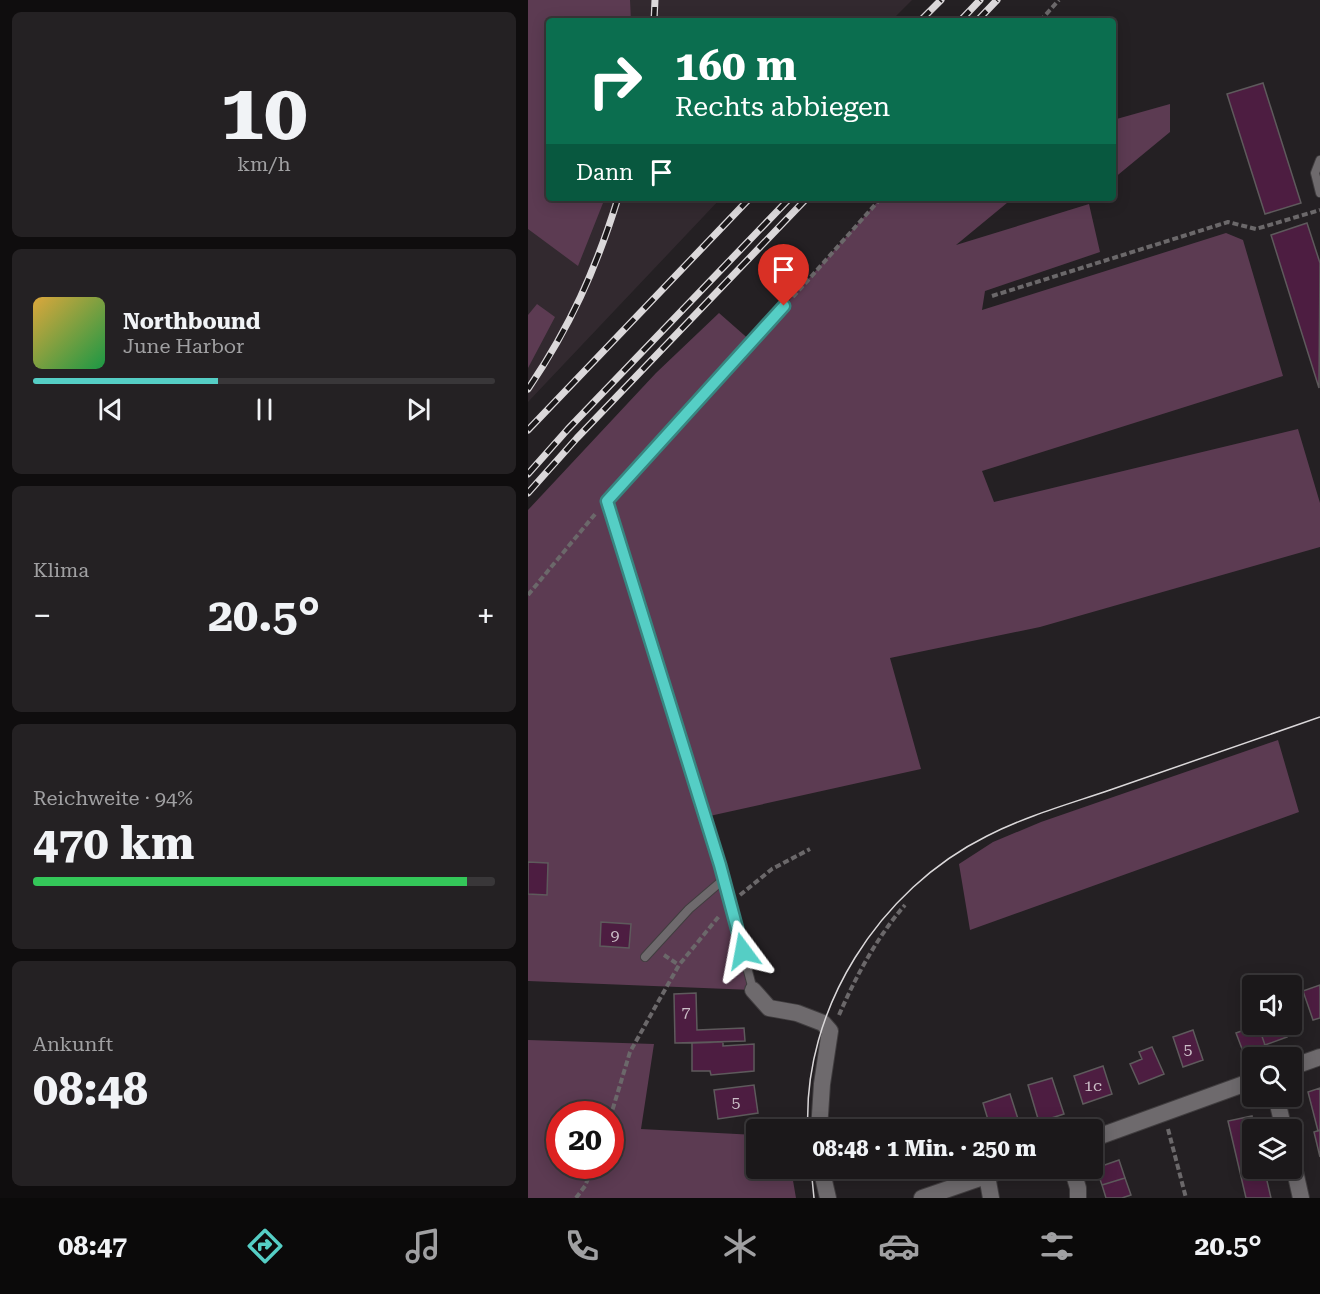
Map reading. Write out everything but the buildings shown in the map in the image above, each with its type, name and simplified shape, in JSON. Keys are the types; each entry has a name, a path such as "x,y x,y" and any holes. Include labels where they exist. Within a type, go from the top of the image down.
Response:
{"street":[{"path":"753,990 769,1008 797,1012 823,1023 830,1032 822,1084 820,1119"},
{"path":"1302,1063 1320,1057"},
{"path":"1103,1135 1242,1085"},
{"path":"824,1179 828,1198"},
{"path":"922,1198 978,1179"},
{"path":"988,1179 991,1198"},
{"path":"1075,1179 1078,1198"},
{"path":"1297,1179 1301,1198"}],"lane":[{"path":"1320,160 1315,173 1320,193"},
{"path":"753,990 731,902 607,501 784,306"},
{"path":"645,957 689,909 724,879"}],"path":[{"path":"1043,18 1059,0"},
{"path":"784,306 878,201"},
{"path":"992,296 1228,222 1256,229 1320,210"},
{"path":"528,595 607,501"},
{"path":"615,1101 630,1052 675,970 731,902 772,869 810,849"},
{"path":"830,1032 875,946 905,905"},
{"path":"1164,1114 1185,1198"},
{"path":"576,1198 588,1179"}],"shaded area":[{"path":"528,0 912,0 894,18 546,18 546,201 718,201 528,402"},
{"path":"528,0 630,0 631,18 546,18 546,201 604,201 578,266 528,229"},
{"path":"1170,104 1170,132 1116,177 1116,119"},
{"path":"878,201 1009,201 956,245 1089,204 1100,252 985,291 982,310 1226,233 1243,240 1283,376 982,471 994,502 1298,429 1320,503 1320,547 1040,627 890,658 921,769 705,817 753,990 528,981 528,510 656,373 719,313 752,342"},
{"path":"537,304 555,317 528,368 528,315"},
{"path":"1278,740 1299,812 970,930 959,864 993,842 1041,822"},
{"path":"528,1040 654,1044 641,1129 746,1134 746,1179 793,1179 796,1198 528,1198"}],"tram line":[{"path":"808,1119 810,1085 818,1040 834,998 855,958 882,920 913,887 948,859 987,836 1017,822 1320,717"},
{"path":"812,1179 814,1198"}],"railway":[{"path":"654,18 655,0"},
{"path":"923,18 941,0"},
{"path":"963,18 980,0"},
{"path":"980,18 997,0"},
{"path":"528,389 557,343 580,297 601,249 617,201"},
{"path":"528,430 747,201"},
{"path":"528,474 568,429 787,201"},
{"path":"528,493 577,438 804,201"}],"route":[{"path":"743,951 720,865 607,501 784,306"}]}
